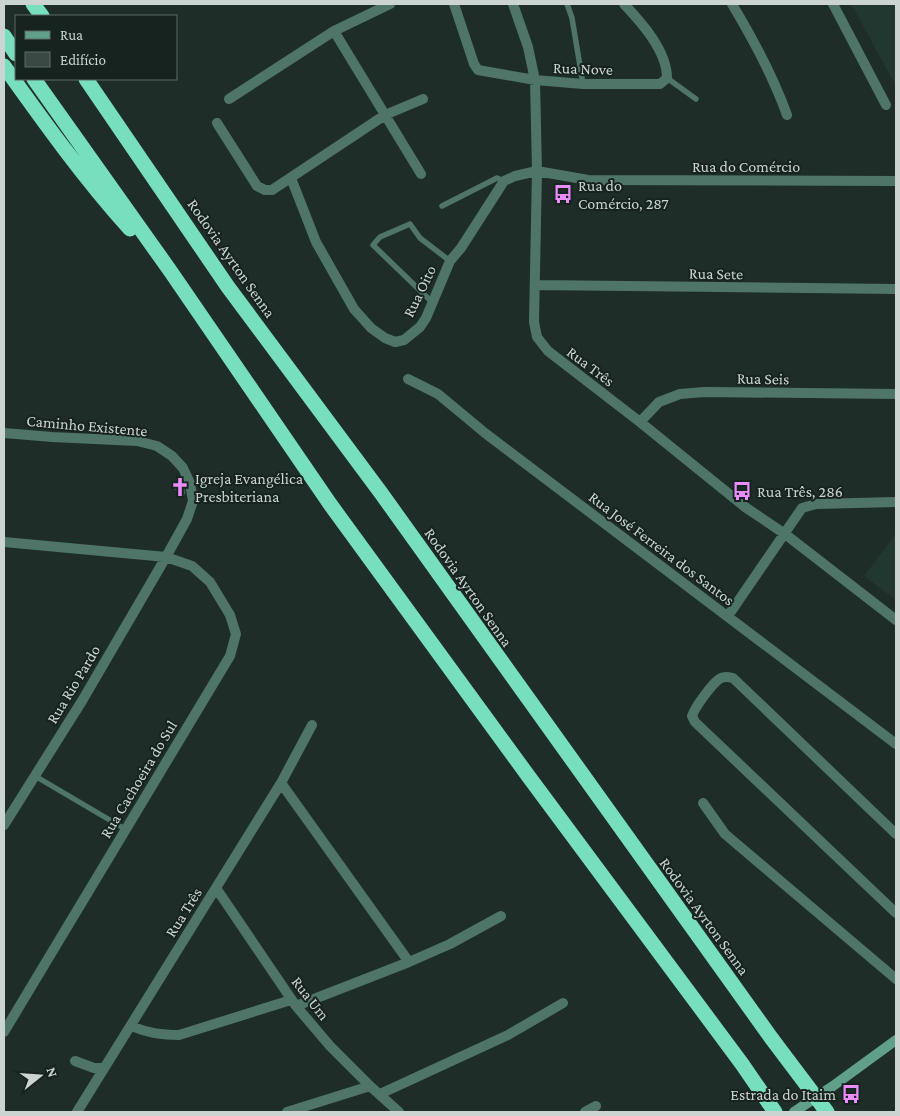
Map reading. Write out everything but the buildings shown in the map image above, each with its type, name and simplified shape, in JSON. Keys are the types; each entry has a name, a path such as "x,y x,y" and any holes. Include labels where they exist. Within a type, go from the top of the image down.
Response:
{"highway":[{"path":"34,4 41,15"},
{"path":"4,36 15,52"},
{"path":"4,66 54,136 114,211 171,272"},
{"path":"35,80 171,272 330,504 742,1064 774,1112"},
{"name":"Rodovia Ayrton Senna","path":"87,80 228,287 381,493 772,1039 827,1112"}],"street":[{"path":"229,99 334,31 390,4"},
{"name":"Rua Nove","path":"454,4 474,64 478,70 535,80 583,84 660,84 668,78"},
{"name":"Rua Três","path":"513,4 528,47 535,80 537,171 534,322 537,337 548,351 745,507 785,534 896,620"},
{"path":"624,4 639,19 658,49 668,78"},
{"path":"732,4 772,78 787,115"},
{"path":"832,4 886,105"},
{"path":"334,31 421,174"},
{"path":"217,123 257,186 265,190 272,190 385,115 423,99"},
{"path":"504,181 515,176 537,171"},
{"name":"Rua do Comércio","path":"537,171 588,180 896,181"},
{"name":"Rua Oito","path":"290,178 316,242 354,309 371,328 384,338 395,342 404,340 420,327 426,318 450,262 504,181"},
{"name":"Rua Sete","path":"535,285 896,289"},
{"name":"Rua José Ferreira dos Santos","path":"408,379 438,394 485,433 896,744"},
{"name":"Rua Seis","path":"640,422 659,402 680,394 704,392 896,394"},
{"name":"Caminho Existente","path":"4,433 138,441 157,446 172,456 183,468 190,483 193,501 187,518 166,557"},
{"path":"728,616 802,508 816,504 896,502"},
{"name":"Rua Cachoeira do Sul","path":"4,542 166,557 192,566 210,582 224,603 236,634 230,656 5,1027"},
{"name":"Rua Rio Pardo","path":"4,825 82,700 166,557"},
{"path":"896,834 733,678 720,679 694,709 692,716 695,722 896,913"},
{"name":"Rua Três","path":"77,1112 281,783 312,725"},
{"path":"281,783 409,962"},
{"path":"703,803 725,834 896,979"},
{"name":"Rua Um","path":"216,888 293,1003 330,1046 399,1112"},
{"path":"131,1026 148,1033 179,1035 293,1003 409,962 450,944 502,916"},
{"path":"380,1094 508,1035 564,1003"},
{"path":"794,1112 896,1040"},
{"path":"75,1061 94,1068 104,1068"},
{"path":"287,1112 370,1086"},
{"path":"585,1112 596,1106"}],"lane":[{"path":"567,4 572,18 583,84"},
{"path":"668,78 696,98"},
{"path":"442,206 497,178 504,181"},
{"path":"432,302 373,245 380,237 410,224 420,238 450,262"},
{"path":"35,776 125,829"}],"shaded area":[{"path":"851,4 896,4 896,86"},
{"path":"896,534 896,600 864,576"}],"place":[{"name":"Rua do Comércio, 287","path":"563,194"},
{"name":"Igreja Evangélica Presbiteriana","path":"180,487"},
{"name":"Rua Três, 286","path":"742,491"},
{"name":"Estrada do Itaim","path":"851,1094"}]}
